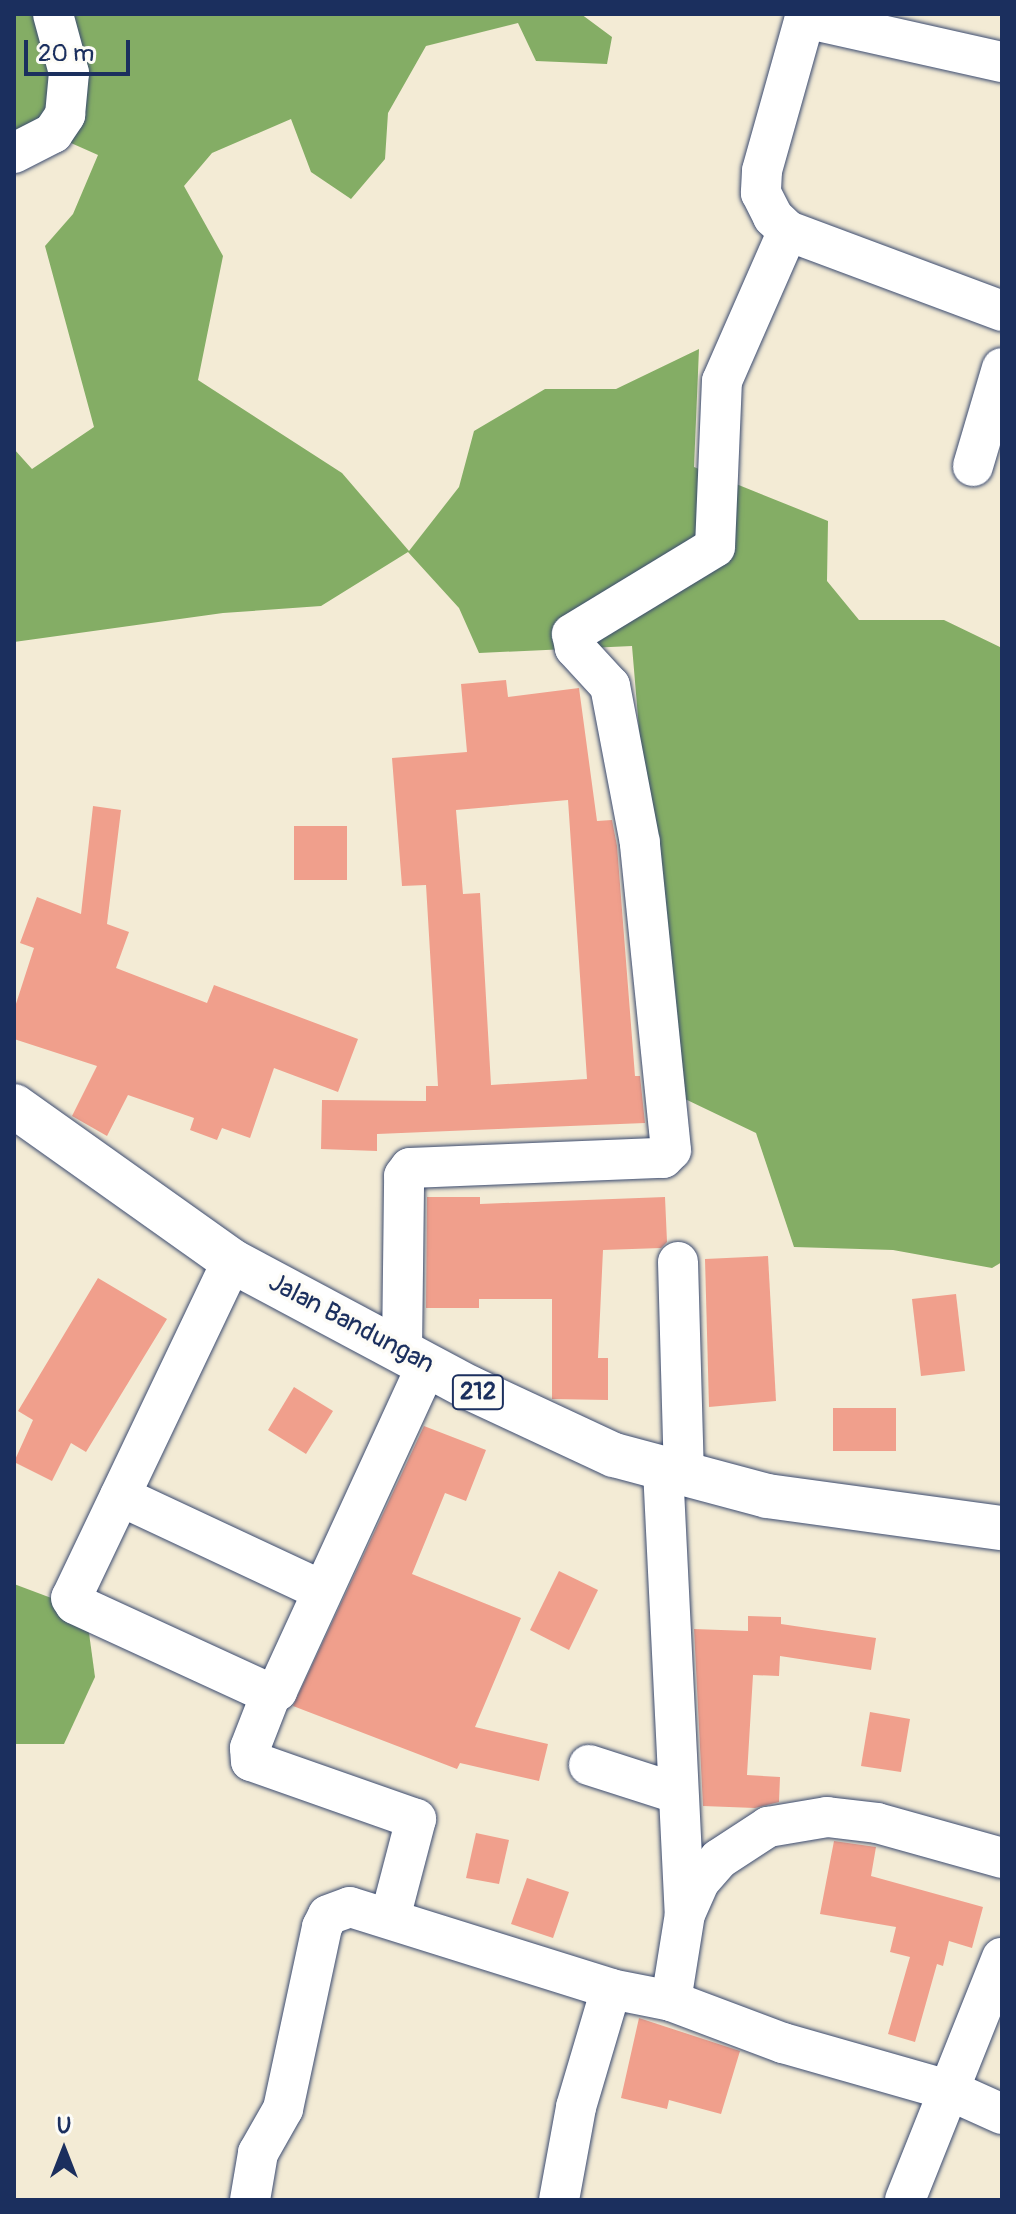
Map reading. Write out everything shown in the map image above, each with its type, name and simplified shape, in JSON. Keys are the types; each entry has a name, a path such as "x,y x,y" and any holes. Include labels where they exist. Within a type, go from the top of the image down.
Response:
{"main road":[{"name":"Jalan Bandungan","path":"14,1106 232,1261 414,1358 614,1455 767,1496 1002,1528"}],"street":[{"path":"14,153 53,133 65,115 69,73 53,14"},
{"path":"1002,62 805,16 762,171 763,201 788,231 1002,311"},
{"path":"390,1918 416,1819 251,1761 250,1748 271,1694 321,1590 414,1358 404,1176 410,1168 663,1158 671,1150 640,843 616,717 606,678 575,648 572,634 715,547 722,381 788,231"},
{"path":"973,466 1002,368"},
{"path":"232,1261 72,1602 271,1694"},
{"path":"671,2001 685,1914 676,1793 674,1472 678,1262"},
{"path":"120,1496 321,1590"},
{"path":"589,1765 676,1793"},
{"path":"685,1914 700,1881 719,1859 768,1827 796,1820 827,1817 877,1823 1002,1858"},
{"path":"250,2200 258,2153 283,2109 328,1915 350,1907 611,1989 671,2001 783,2043 951,2091 1002,2114"},
{"path":"905,2200 1002,1958"},
{"path":"559,2200 576,2107 611,1989"}],"green space":[{"path":"14,14 581,14 612,37 607,64 536,61 518,23 426,46 388,113 385,159 351,199 311,172 291,119 212,153 184,186 223,256 198,380 342,473 409,551 459,487 474,431 545,389 616,389 699,349 694,467 828,521 827,581 859,620 944,620 1002,648 1002,1262 992,1268 893,1250 794,1247 756,1133 685,1099 650,860 632,646 479,653 459,608 408,552 321,606 223,613 14,642 14,449 32,469 94,427 45,246 73,214 98,155 35,127 14,140"},
{"path":"14,1584 86,1611 95,1677 64,1744 14,1744"}],"building":[{"path":"506,680 508,697 579,688 597,821 612,820 617,846 635,1076 640,1076 645,1123 377,1134 377,1151 321,1149 322,1100 426,1101 426,1086 438,1086 426,885 402,886 392,758 467,752 461,684","holes":["568,800 587,1079 491,1085 480,893 463,894 456,810"]},
{"path":"93,806 121,810 107,924 129,932 116,968 207,1003 214,985 358,1039 338,1092 274,1068 250,1138 222,1128 217,1140 190,1130 194,1118 128,1095 107,1136 72,1116 97,1066 14,1039 14,1010 34,948 20,943 37,897 81,914"},
{"path":"294,826 347,826 347,880 294,880"},
{"path":"427,1197 480,1197 480,1204 665,1197 667,1242 661,1248 603,1250 598,1358 608,1358 608,1400 552,1399 552,1299 479,1299 479,1308 426,1308"},
{"path":"768,1256 776,1401 709,1407 705,1259"},
{"path":"98,1278 167,1319 86,1452 71,1443 52,1481 14,1462 33,1420 18,1411"},
{"path":"956,1294 965,1371 921,1376 912,1299"},
{"path":"294,1387 333,1411 306,1454 268,1430"},
{"path":"833,1408 896,1408 896,1451 833,1451"},
{"path":"424,1426 486,1450 466,1501 445,1493 412,1574 521,1618 475,1727 548,1744 539,1781 460,1763 457,1769 293,1706"},
{"path":"559,1571 598,1590 569,1650 530,1630"},
{"path":"748,1616 781,1617 781,1624 876,1638 871,1670 780,1656 779,1676 753,1675 747,1775 780,1777 779,1802 755,1808 703,1806 694,1629 748,1631"},
{"path":"870,1712 910,1719 901,1772 861,1766"},
{"path":"476,1833 509,1840 499,1884 466,1878"},
{"path":"834,1841 876,1847 871,1876 983,1907 972,1948 949,1941 943,1966 937,1964 915,2042 888,2034 910,1957 890,1952 896,1927 820,1914"},
{"path":"527,1878 569,1892 553,1938 511,1924"},
{"path":"639,2018 740,2051 721,2114 669,2100 667,2109 621,2098"}]}
